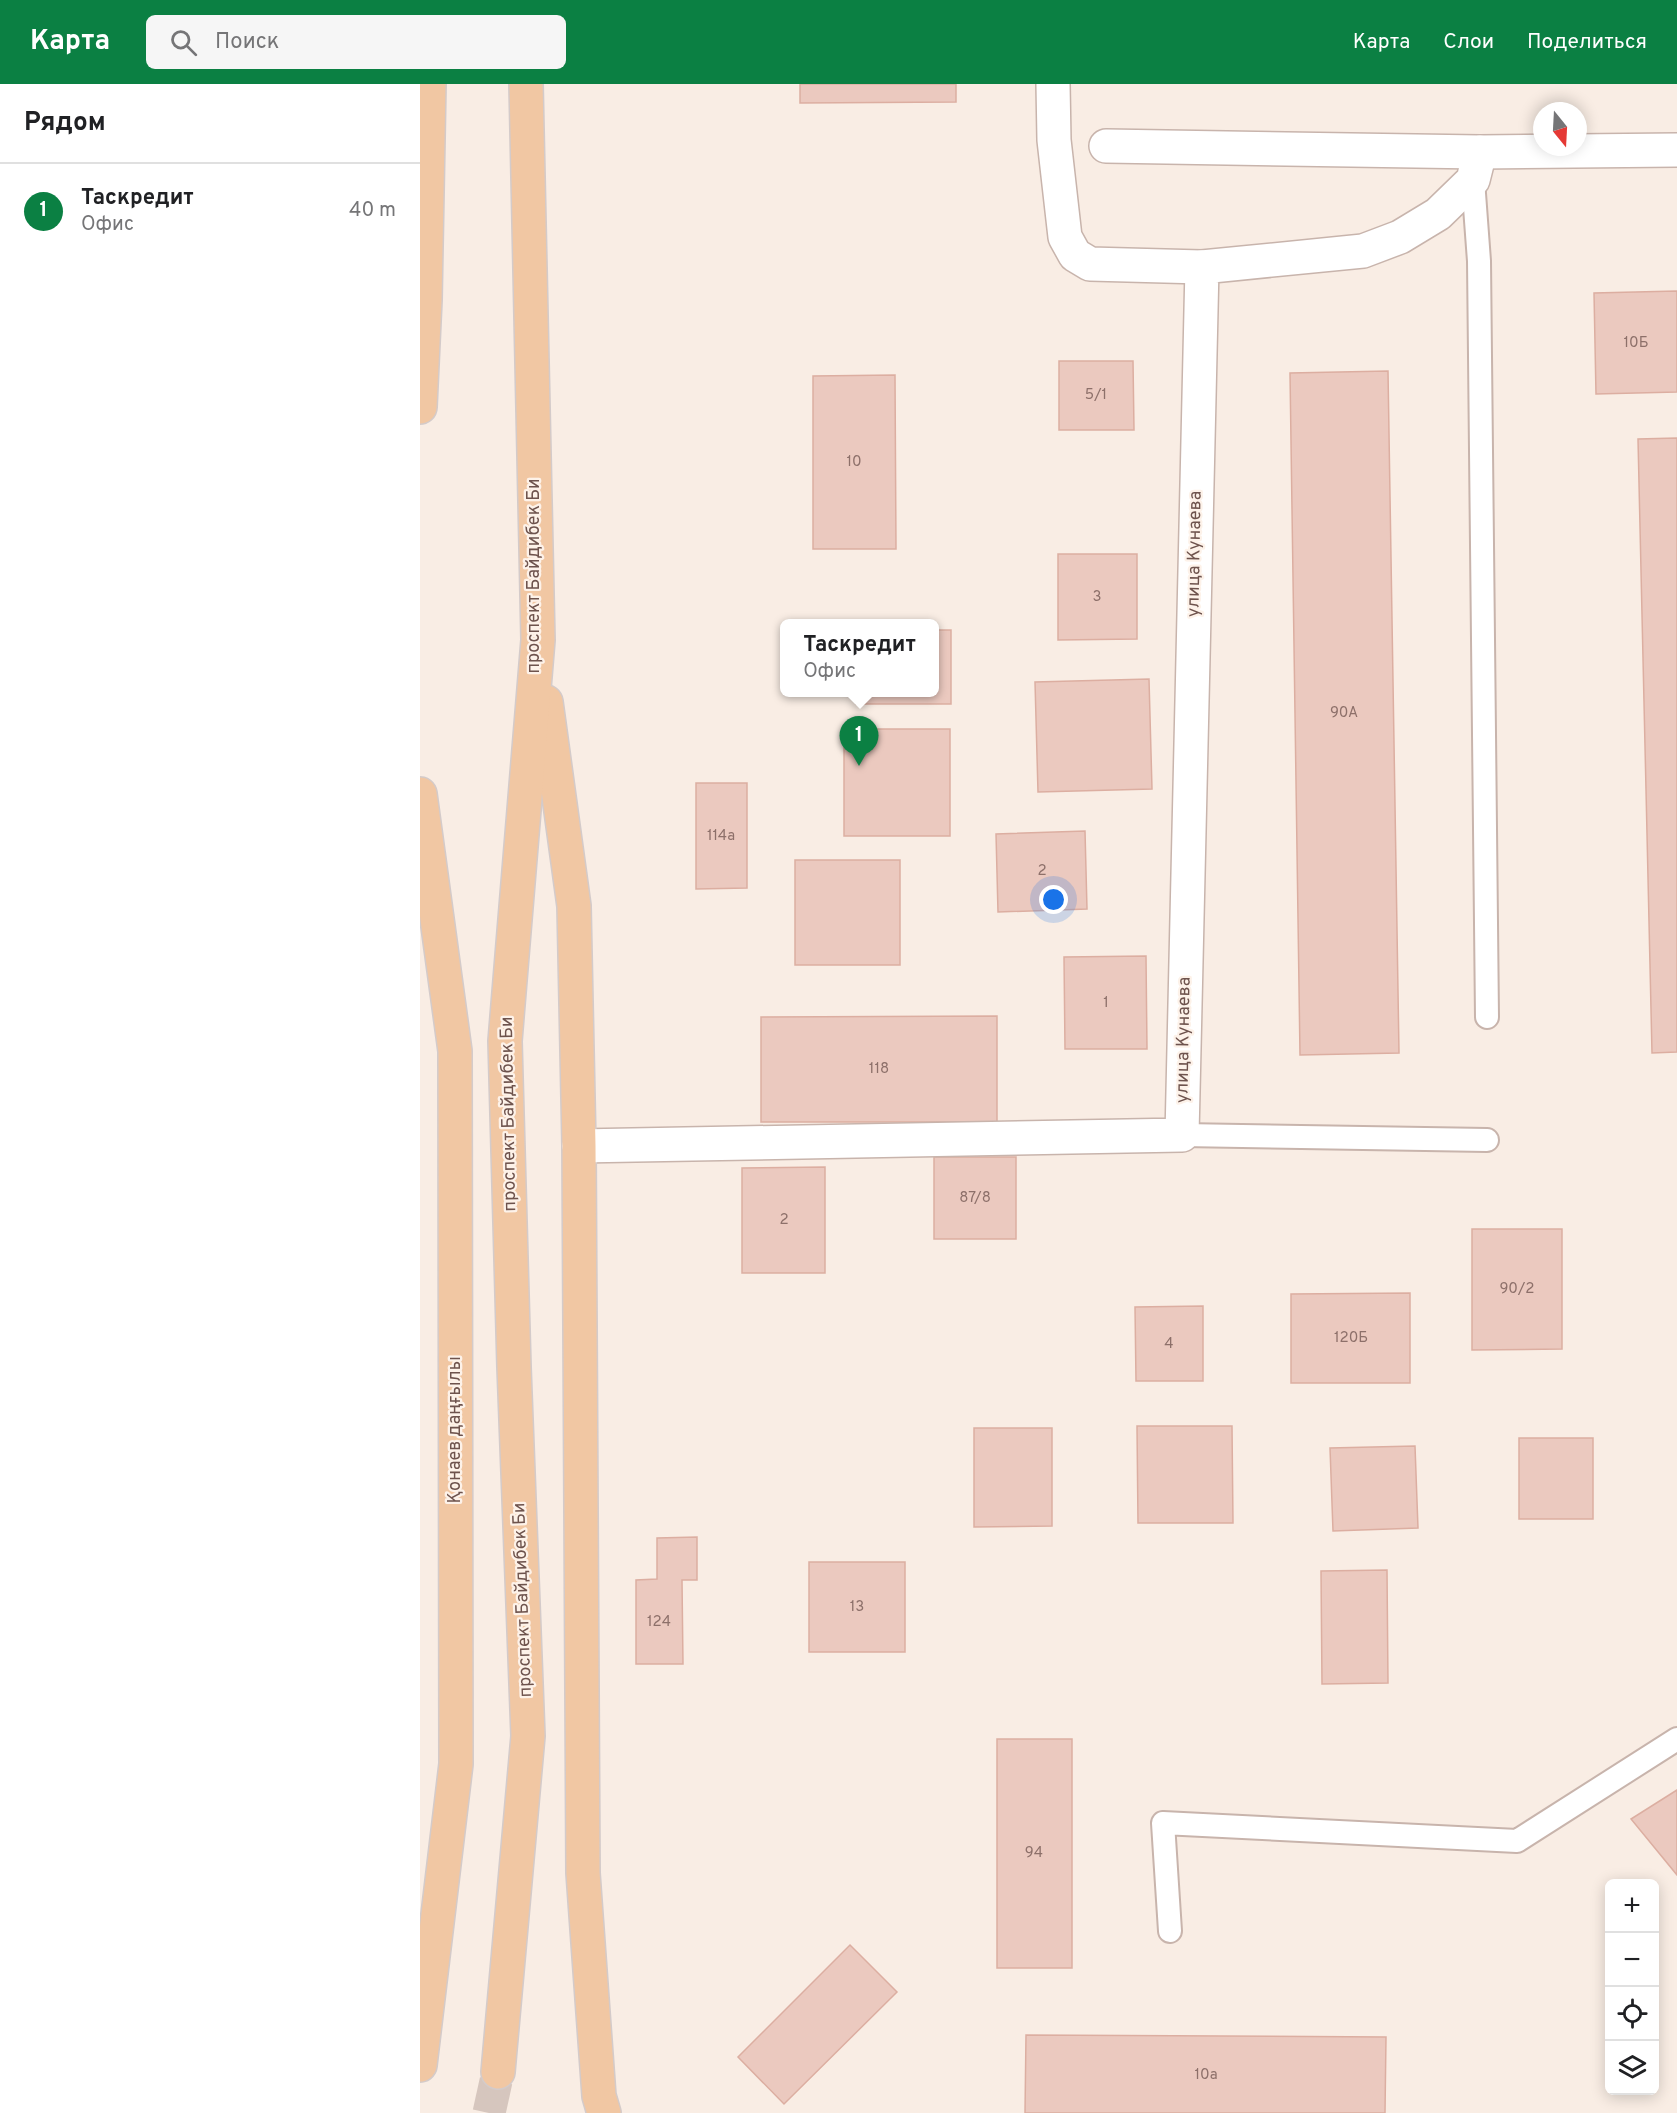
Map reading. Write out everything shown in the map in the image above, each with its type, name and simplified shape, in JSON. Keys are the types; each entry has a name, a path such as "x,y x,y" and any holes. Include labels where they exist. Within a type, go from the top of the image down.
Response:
{"main road":[{"path":"420,407 429,84"},
{"name":"проспект Байдибек Би","path":"498,2072 528,1736 506,1041 538,640 526,84"},
{"path":"538,640 574,906 579,1146 583,1873 600,2096 604,2113"},
{"name":"Қонаев даңғылы","path":"420,794 455,1051 456,1764 420,2065"}],"street":[{"path":"1053,84 1054,140 1065,237 1075,255 1090,264 1202,267 1363,250 1400,237 1438,214 1476,166"},
{"path":"1106,146 1476,166 1677,150"},
{"name":"улица Кунаева","path":"1182,1135 1202,267"},
{"path":"579,1146 1182,1135"}],"lane":[{"path":"1476,166 1488,1017"},
{"path":"1182,1135 1487,1140"},
{"path":"1170,1931 1163,1823 1517,1840 1677,1739"}],"building":[{"path":"800,84 956,84 956,102 800,103"},
{"path":"1677,291 1677,392 1596,394 1594,293"},
{"path":"1059,361 1133,361 1134,430 1059,430"},
{"path":"1388,371 1399,1053 1300,1055 1290,373"},
{"path":"895,375 896,549 813,549 813,376"},
{"path":"1677,438 1677,1052 1652,1053 1638,439"},
{"path":"1058,554 1137,554 1137,639 1058,640"},
{"path":"939,630 951,630 951,704 856,704 856,697 939,697"},
{"path":"1149,679 1152,789 1038,792 1035,682"},
{"path":"844,729 950,729 950,836 844,836"},
{"path":"696,783 747,783 747,888 696,889"},
{"path":"1085,831 1087,909 998,912 996,834"},
{"path":"795,860 900,860 900,965 795,965"},
{"path":"1146,956 1147,1049 1065,1049 1064,957"},
{"path":"997,1016 997,1122 761,1122 761,1017"},
{"path":"934,1157 1016,1157 1016,1239 934,1239"},
{"path":"825,1167 825,1273 742,1273 742,1168"},
{"path":"1472,1229 1562,1229 1562,1349 1472,1350"},
{"path":"1410,1293 1410,1383 1291,1383 1291,1294"},
{"path":"1203,1306 1203,1381 1136,1381 1135,1307"},
{"path":"1137,1426 1232,1426 1233,1523 1138,1523"},
{"path":"974,1428 1052,1428 1052,1526 974,1527"},
{"path":"1519,1438 1593,1438 1593,1519 1519,1519"},
{"path":"1415,1446 1418,1528 1333,1531 1330,1448"},
{"path":"697,1537 697,1580 682,1580 683,1664 636,1664 636,1580 657,1579 657,1538"},
{"path":"809,1562 905,1562 905,1652 809,1652"},
{"path":"1387,1570 1388,1683 1322,1684 1321,1571"},
{"path":"997,1739 1072,1739 1072,1968 997,1968"},
{"path":"1677,1790 1677,1875 1631,1819"},
{"path":"850,1945 897,1992 784,2104 738,2057"},
{"path":"1026,2035 1386,2037 1385,2113 1025,2113"}],"tunnel":[{"path":"489,2113 498,2072"}],"place":[{"name":"Таскредит","path":"859,766"}]}
